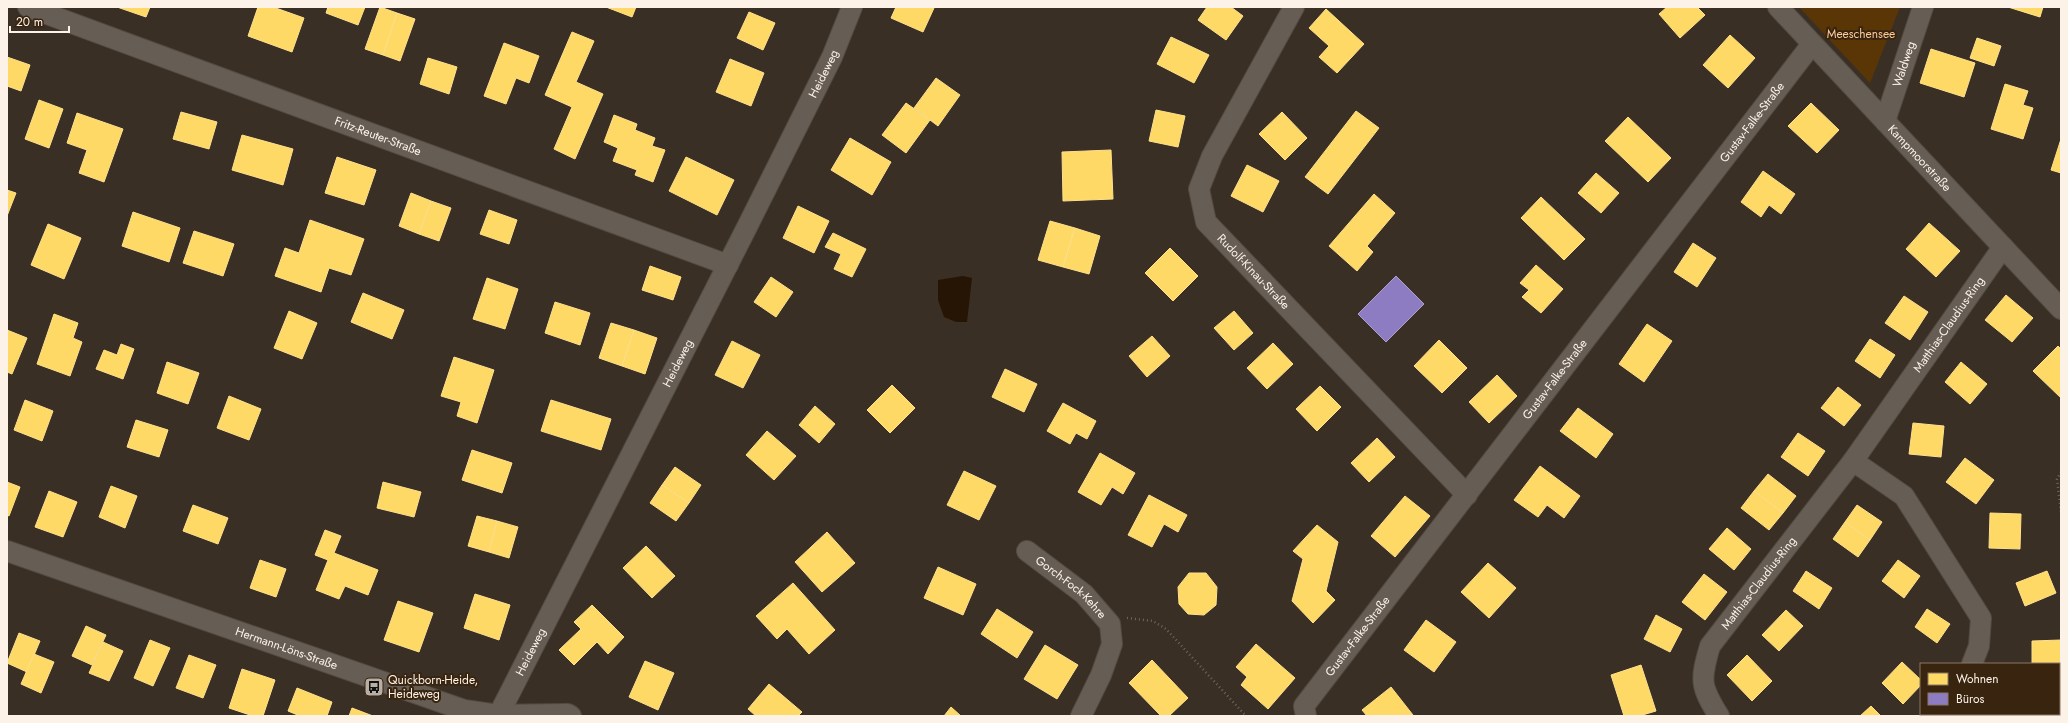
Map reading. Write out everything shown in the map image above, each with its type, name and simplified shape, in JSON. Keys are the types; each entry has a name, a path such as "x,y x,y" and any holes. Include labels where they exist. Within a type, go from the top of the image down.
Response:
{"street":[{"name":"Fritz-Reuter-Straße","path":"28,7 728,265"},
{"name":"Heideweg","path":"498,716 728,265 832,57 852,7"},
{"name":"Rudolf-Kinau-Straße","path":"1294,7 1212,156 1199,189 1206,222 1467,495"},
{"name":"Kampmoorstraße","path":"1778,7 2061,309"},
{"name":"Waldweg","path":"1885,121 1923,7"},
{"name":"Gustav-Falke-Straße","path":"1306,716 1304,706 1812,44"},
{"name":"Matthias-Claudius-Ring","path":"1719,716 1706,695 1702,672 1710,646 1853,461 2003,247"},
{"path":"1853,461 1904,496 1981,618 1980,646 1972,663"},
{"name":"Hermann-Löns-Straße","path":"7,551 464,710 498,716 568,714 571,716"},
{"name":"Gorch-Fock-Kehre","path":"1027,551 1084,594 1110,624 1112,644 1102,674 1082,716"}],"path":[{"path":"2061,472 2057,479 2061,512"},
{"path":"1110,624 1122,618 1137,618 1153,621 1166,629 1246,716"}],"green space":[{"name":"Meeschensee","path":"1799,7 1900,7 1870,83"}],"shaded area":[{"path":"963,276 972,278 967,322 956,322 944,317 938,300 938,280"}],"building: Wohnen":[{"path":"117,7 150,7 146,17"},
{"path":"258,7 273,7 304,18 292,52 248,36"},
{"path":"328,7 365,7 358,25 326,13"},
{"path":"380,7 397,13 383,55 365,49"},
{"path":"606,7 636,7 632,17"},
{"path":"896,7 934,8 923,32 891,18"},
{"path":"1207,7 1231,7 1243,16 1226,40 1198,20"},
{"path":"1667,7 1697,7 1705,15 1680,38 1659,14"},
{"path":"2008,7 2043,7 2040,17"},
{"path":"1326,9 1364,44 1337,73 1319,57 1329,46 1309,28"},
{"path":"749,12 775,23 763,50 737,38"},
{"path":"397,13 415,19 400,61 383,55"},
{"path":"572,32 594,41 576,82 603,94 575,159 554,149 572,107 545,95"},
{"path":"1730,35 1755,58 1728,88 1703,65"},
{"path":"1171,37 1209,55 1194,83 1157,64"},
{"path":"1977,38 2001,46 1994,66 1970,58"},
{"path":"504,43 539,56 529,83 516,78 506,104 484,96"},
{"path":"1931,49 1975,63 1964,97 1920,83"},
{"path":"7,57 30,65 21,91 7,86"},
{"path":"428,58 457,67 449,94 420,84"},
{"path":"730,59 764,73 751,106 716,92"},
{"path":"936,78 960,95 938,126 914,108"},
{"path":"2005,84 2028,91 2023,105 2033,108 2023,139 1991,129"},
{"path":"39,100 63,109 49,148 25,139"},
{"path":"906,103 930,120 906,153 882,135"},
{"path":"1811,103 1839,130 1817,153 1788,126"},
{"path":"1156,110 1185,116 1178,147 1149,141"},
{"path":"1356,111 1379,128 1328,194 1305,177"},
{"path":"181,112 217,122 209,149 173,139"},
{"path":"1282,112 1307,138 1285,160 1259,134"},
{"path":"77,113 123,129 104,182 79,173 87,150 67,143"},
{"path":"614,115 637,124 635,130 655,138 652,146 665,150 653,182 635,175 637,170 613,161 618,148 604,142"},
{"path":"1628,117 1671,158 1648,182 1605,141"},
{"path":"242,135 293,149 283,185 232,170"},
{"path":"850,138 891,162 872,195 831,170"},
{"path":"2061,139 2061,173 2051,170"},
{"path":"1111,150 1113,199 1063,201 1062,152"},
{"path":"337,157 376,170 364,205 325,193"},
{"path":"686,157 734,180 717,215 669,191"},
{"path":"1247,165 1279,181 1263,212 1231,196"},
{"path":"1763,171 1795,194 1781,214 1769,205 1761,217 1741,202"},
{"path":"1596,173 1619,193 1601,213 1578,193"},
{"path":"7,190 16,193 7,216"},
{"path":"411,193 431,201 419,234 399,226"},
{"path":"1374,194 1395,213 1367,246 1373,252 1357,271 1329,246"},
{"path":"1541,197 1585,239 1564,260 1521,218"},
{"path":"431,201 451,208 439,241 419,234"},
{"path":"798,206 829,221 814,253 783,238"},
{"path":"489,210 517,220 509,244 480,234"},
{"path":"133,212 180,228 169,262 122,246"},
{"path":"310,220 364,239 351,275 329,268 321,292 275,276 285,248 299,253"},
{"path":"1050,221 1075,228 1063,267 1038,260"},
{"path":"1929,223 1960,251 1936,277 1906,249"},
{"path":"48,224 81,238 64,279 31,265"},
{"path":"1075,228 1100,236 1089,274 1063,267"},
{"path":"194,231 234,244 223,276 183,263"},
{"path":"833,233 866,249 852,277 834,269 841,254 825,247"},
{"path":"1693,243 1716,258 1697,287 1674,272"},
{"path":"1170,248 1198,276 1173,301 1145,273"},
{"path":"1536,265 1563,289 1541,313 1522,297 1529,290 1520,283"},
{"path":"650,266 681,277 673,300 642,290"},
{"path":"771,277 793,292 776,317 754,302"},
{"path":"487,278 518,289 505,329 473,319"},
{"path":"363,293 404,310 392,339 351,322"},
{"path":"2006,295 2033,318 2012,342 1985,320"},
{"path":"1904,296 1928,312 1910,340 1885,323"},
{"path":"555,302 590,313 580,345 545,333"},
{"path":"289,311 317,323 302,359 274,348"},
{"path":"1234,311 1253,333 1234,350 1214,328"},
{"path":"54,314 78,323 73,338 82,342 70,376 37,364"},
{"path":"611,323 634,330 622,366 599,358"},
{"path":"1647,324 1672,341 1644,382 1619,364"},
{"path":"7,330 27,338 12,374 7,372"},
{"path":"634,330 657,338 645,374 622,366"},
{"path":"1152,336 1170,356 1147,377 1129,356"},
{"path":"1870,339 1895,355 1880,378 1855,361"},
{"path":"1439,340 1467,368 1442,393 1414,366"},
{"path":"732,341 760,355 743,388 715,375"},
{"path":"1273,343 1293,364 1267,389 1247,368"},
{"path":"121,344 134,349 123,379 96,369 104,350 117,355"},
{"path":"2058,346 2061,349 2061,398 2033,371"},
{"path":"454,357 494,370 477,423 457,416 461,402 441,396"},
{"path":"167,362 199,373 188,404 157,393"},
{"path":"1961,362 1987,384 1970,404 1945,382"},
{"path":"1005,369 1037,384 1024,412 992,397"},
{"path":"1497,375 1517,396 1489,423 1469,402"},
{"path":"892,385 915,408 890,433 867,410"},
{"path":"1320,386 1341,407 1317,431 1296,409"},
{"path":"1838,387 1861,405 1844,426 1821,408"},
{"path":"229,396 261,409 249,440 217,428"},
{"path":"25,400 53,411 42,441 14,430"},
{"path":"551,400 611,419 601,450 541,431"},
{"path":"1063,403 1096,421 1087,439 1076,433 1070,444 1047,431"},
{"path":"815,406 835,424 819,443 799,425"},
{"path":"1578,408 1613,434 1596,458 1560,431"},
{"path":"136,420 168,430 159,457 127,447"},
{"path":"1913,423 1944,426 1941,457 1909,454"},
{"path":"767,431 796,456 774,480 746,455"},
{"path":"1798,433 1825,451 1808,476 1781,457"},
{"path":"1377,438 1395,457 1369,482 1351,463"},
{"path":"472,450 512,463 502,493 462,480"},
{"path":"1100,453 1135,473 1123,494 1112,487 1101,505 1078,492"},
{"path":"1965,458 1994,480 1976,504 1946,482"},
{"path":"1540,466 1580,496 1564,518 1547,505 1538,517 1514,500"},
{"path":"675,467 701,485 689,503 662,485"},
{"path":"964,471 996,486 979,520 947,505"},
{"path":"1768,474 1796,496 1783,513 1754,491"},
{"path":"7,482 20,487 9,516 7,515"},
{"path":"383,482 421,492 414,517 377,508"},
{"path":"662,485 689,503 676,521 650,503"},
{"path":"111,486 137,496 125,528 99,517"},
{"path":"49,491 77,502 63,537 35,527"},
{"path":"1754,491 1783,513 1769,530 1741,508"},
{"path":"1149,495 1187,515 1178,532 1164,524 1152,547 1128,535"},
{"path":"1405,496 1430,516 1395,557 1371,536"},
{"path":"193,505 228,518 218,544 183,531"},
{"path":"1857,505 1882,522 1870,540 1845,522"},
{"path":"1990,513 2021,514 2020,549 1989,548"},
{"path":"477,516 497,521 489,552 468,546"},
{"path":"497,521 518,527 509,558 489,552"},
{"path":"1845,522 1870,540 1858,557 1833,539"},
{"path":"1317,525 1338,542 1326,591 1335,600 1313,623 1292,601 1303,559 1293,551"},
{"path":"1727,528 1751,549 1734,570 1709,549"},
{"path":"325,530 341,536 334,553 378,570 368,595 345,586 339,599 316,590 328,560 315,555"},
{"path":"827,532 855,563 822,592 795,562"},
{"path":"646,546 675,576 652,598 623,568"},
{"path":"260,560 286,569 276,597 250,588"},
{"path":"1898,560 1920,576 1904,598 1882,581"},
{"path":"1488,563 1516,588 1489,618 1461,592"},
{"path":"938,567 976,584 963,615 924,598"},
{"path":"1806,571 1832,588 1819,609 1793,591"},
{"path":"2047,571 2056,593 2025,606 2016,583"},
{"path":"1189,573 1206,573 1217,587 1216,605 1204,615 1188,614 1179,604 1178,587"},
{"path":"1704,574 1727,592 1705,620 1682,602"},
{"path":"793,583 835,630 809,654 787,629 777,639 756,616"},
{"path":"475,594 510,605 499,640 464,628"},
{"path":"398,601 433,613 419,652 384,640"},
{"path":"592,605 624,637 608,654 597,642 574,665 559,650 581,629 574,622"},
{"path":"997,609 1033,632 1017,658 981,634"},
{"path":"1927,609 1950,624 1937,643 1915,627"},
{"path":"1786,610 1803,626 1779,651 1762,635"},
{"path":"1656,615 1682,629 1670,652 1644,639"},
{"path":"1426,620 1456,642 1434,672 1404,650"},
{"path":"86,626 106,635 92,665 72,656"},
{"path":"19,633 40,641 27,672 7,663"},
{"path":"150,640 170,648 153,686 134,678"},
{"path":"2061,640 2061,670 2060,663 2032,663 2032,641"},
{"path":"103,642 123,651 109,681 89,673"},
{"path":"1256,644 1295,678 1268,709 1241,685 1247,677 1236,667"},
{"path":"1045,645 1078,665 1057,699 1024,679"},
{"path":"34,654 54,662 41,693 21,684"},
{"path":"189,655 216,665 203,698 176,688"},
{"path":"1747,655 1772,681 1752,701 1727,675"},
{"path":"1152,660 1188,698 1169,716 1161,716 1129,683"},
{"path":"645,661 674,673 658,710 629,697"},
{"path":"1902,662 1920,679 1920,686 1903,704 1882,683"},
{"path":"1641,665 1656,711 1639,716 1624,716 1611,675"},
{"path":"242,669 275,680 263,716 253,716 229,708"},
{"path":"769,684 802,712 798,716 756,716 748,709"},
{"path":"1391,687 1413,715 1367,716 1362,710"},
{"path":"297,688 332,702 327,716 300,716 288,711"},
{"path":"1871,706 1881,716 1860,716"},
{"path":"951,707 961,716 944,716"},
{"path":"352,708 373,716 349,716"}],"building: Büros":[{"path":"1396,276 1424,304 1386,342 1358,314"}],"place":[{"name":"Quickborn-Heide, Heideweg","path":"374,687"}]}
